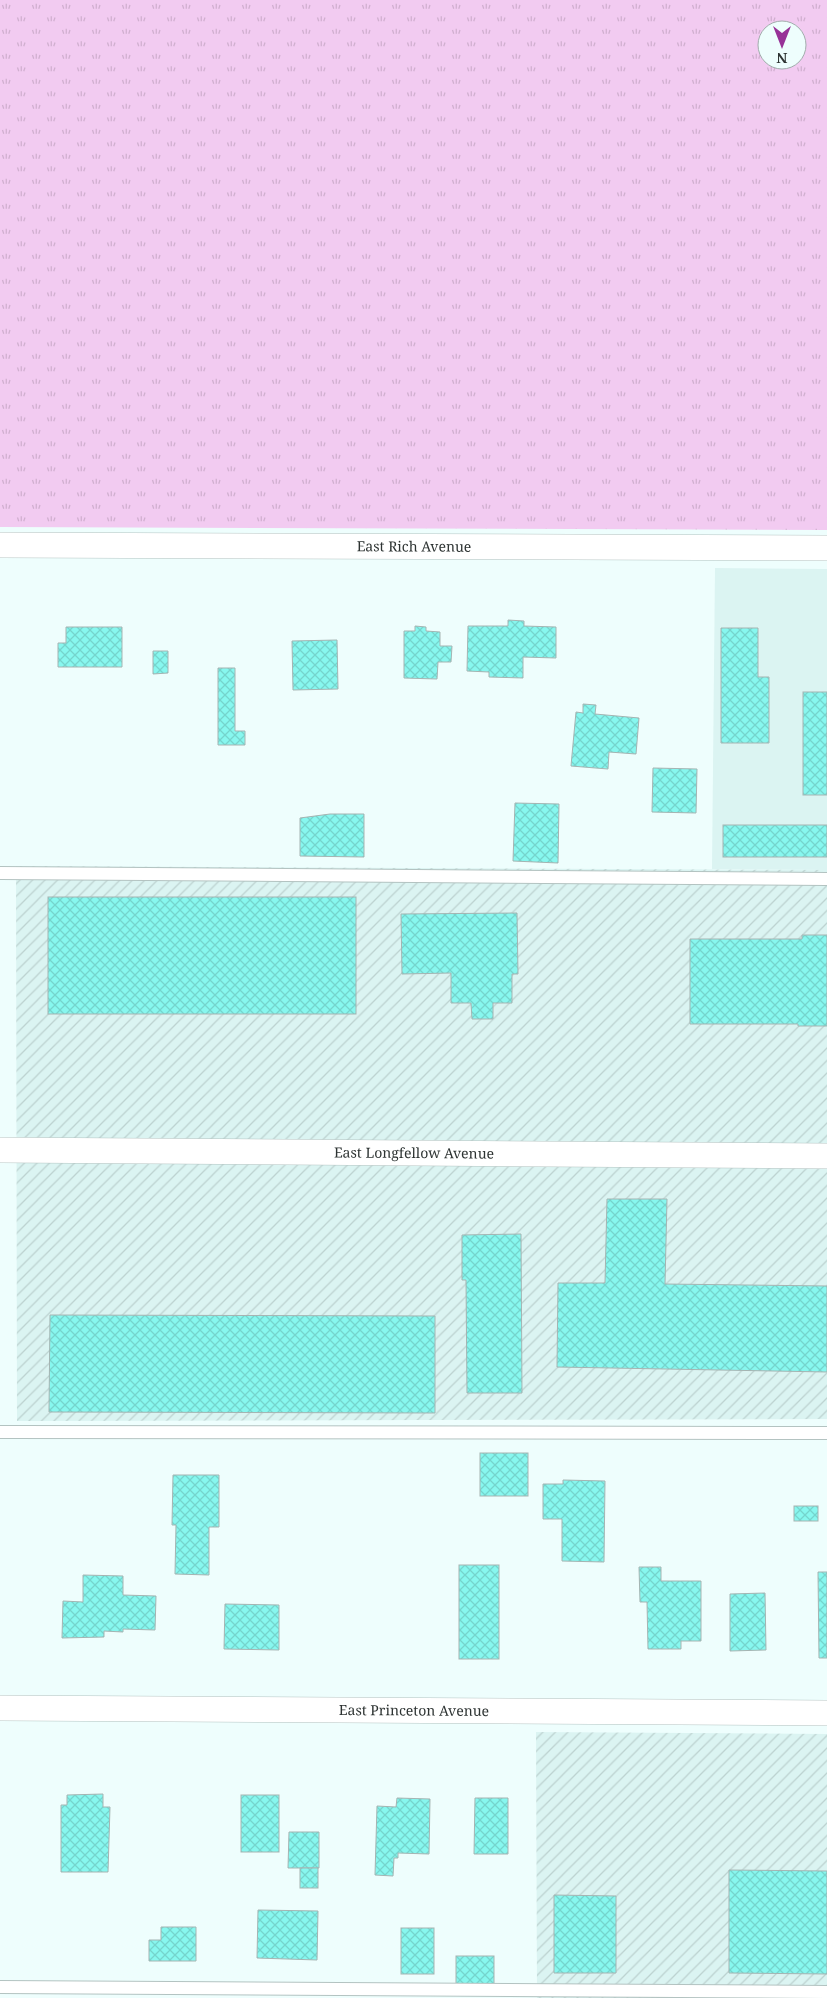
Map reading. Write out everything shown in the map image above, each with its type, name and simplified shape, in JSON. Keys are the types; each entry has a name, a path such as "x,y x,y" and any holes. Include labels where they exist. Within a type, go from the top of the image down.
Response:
{"street":[{"name":"East Rich Avenue","path":"0,545 827,548"},
{"name":"East Longfellow Avenue","path":"0,1150 827,1156"},
{"name":"East Princeton Avenue","path":"0,1708 827,1713"}],"lane":[{"path":"0,873 827,879"},
{"path":"0,1432 827,1433"},
{"path":"0,1987 827,1992"}],"shaded area":[{"path":"715,568 827,569 827,870 712,869"},
{"path":"16,866 827,870 827,1419 17,1421"},
{"path":"536,1732 827,1734 827,1998 537,1998"}],"green space":[{"path":"0,0 827,0 827,530 0,527"}],"building":[{"path":"508,620 524,621 524,626 556,627 556,658 523,657 523,678 489,677 489,672 467,671 468,626 508,626"},
{"path":"415,626 426,627 426,631 440,632 440,646 452,646 451,662 438,662 437,679 404,678 404,631 415,631"},
{"path":"66,627 122,627 122,667 58,667 58,643 66,643"},
{"path":"721,628 758,628 758,677 769,677 769,743 721,743"},
{"path":"337,640 338,689 293,690 292,641"},
{"path":"153,651 168,651 168,673 153,674"},
{"path":"218,668 235,668 235,731 245,731 245,745 218,745"},
{"path":"803,692 827,692 827,795 803,795"},
{"path":"583,704 596,705 595,714 639,718 636,754 609,752 608,769 571,766 576,712 583,713"},
{"path":"653,768 697,769 696,813 652,812"},
{"path":"515,803 559,804 558,863 513,861"},
{"path":"330,814 364,814 364,857 300,856 300,818"},
{"path":"723,825 827,825 827,857 723,857"},
{"path":"48,897 356,897 356,1014 48,1014"},
{"path":"517,913 518,974 512,974 512,1003 493,1003 493,1019 472,1019 471,1003 451,1003 451,973 402,974 401,914"},
{"path":"802,935 827,935 827,1026 798,1026 798,1024 690,1024 690,939 802,939"},
{"path":"607,1199 667,1199 665,1284 827,1286 827,1372 557,1367 558,1283 605,1283"},
{"path":"521,1234 522,1393 467,1393 466,1280 462,1280 462,1235"},
{"path":"50,1315 435,1316 435,1413 49,1412"},
{"path":"480,1453 528,1453 528,1496 480,1496"},
{"path":"173,1475 219,1475 219,1527 209,1527 209,1575 175,1574 176,1525 172,1525"},
{"path":"563,1480 605,1481 604,1562 562,1561 562,1519 543,1519 543,1484 563,1484"},
{"path":"794,1506 818,1506 818,1521 794,1521"},
{"path":"459,1565 499,1565 499,1659 459,1659"},
{"path":"639,1567 661,1567 661,1581 701,1581 701,1641 681,1641 681,1649 648,1649 647,1602 640,1602"},
{"path":"818,1572 827,1572 827,1658 819,1658"},
{"path":"83,1575 123,1576 123,1595 156,1596 155,1630 123,1629 123,1632 104,1631 104,1637 62,1638 63,1601 83,1602"},
{"path":"765,1593 766,1650 730,1651 730,1594"},
{"path":"225,1604 279,1605 279,1650 224,1649"},
{"path":"103,1794 103,1807 110,1807 108,1872 61,1872 61,1805 67,1805 67,1795"},
{"path":"241,1795 279,1795 279,1852 241,1852"},
{"path":"397,1798 430,1799 429,1854 398,1853 398,1858 394,1858 393,1876 375,1875 377,1806 396,1807"},
{"path":"475,1798 508,1798 508,1854 474,1854"},
{"path":"289,1832 319,1832 319,1868 288,1868"},
{"path":"300,1868 318,1868 318,1888 300,1888"},
{"path":"729,1870 827,1871 827,1974 729,1973"},
{"path":"554,1895 616,1896 616,1973 554,1973"},
{"path":"258,1910 318,1911 317,1960 257,1958"},
{"path":"161,1927 196,1927 196,1961 149,1961 149,1940 161,1940"},
{"path":"401,1928 434,1928 434,1974 401,1974"},
{"path":"456,1956 494,1956 494,1984 456,1984"}]}
